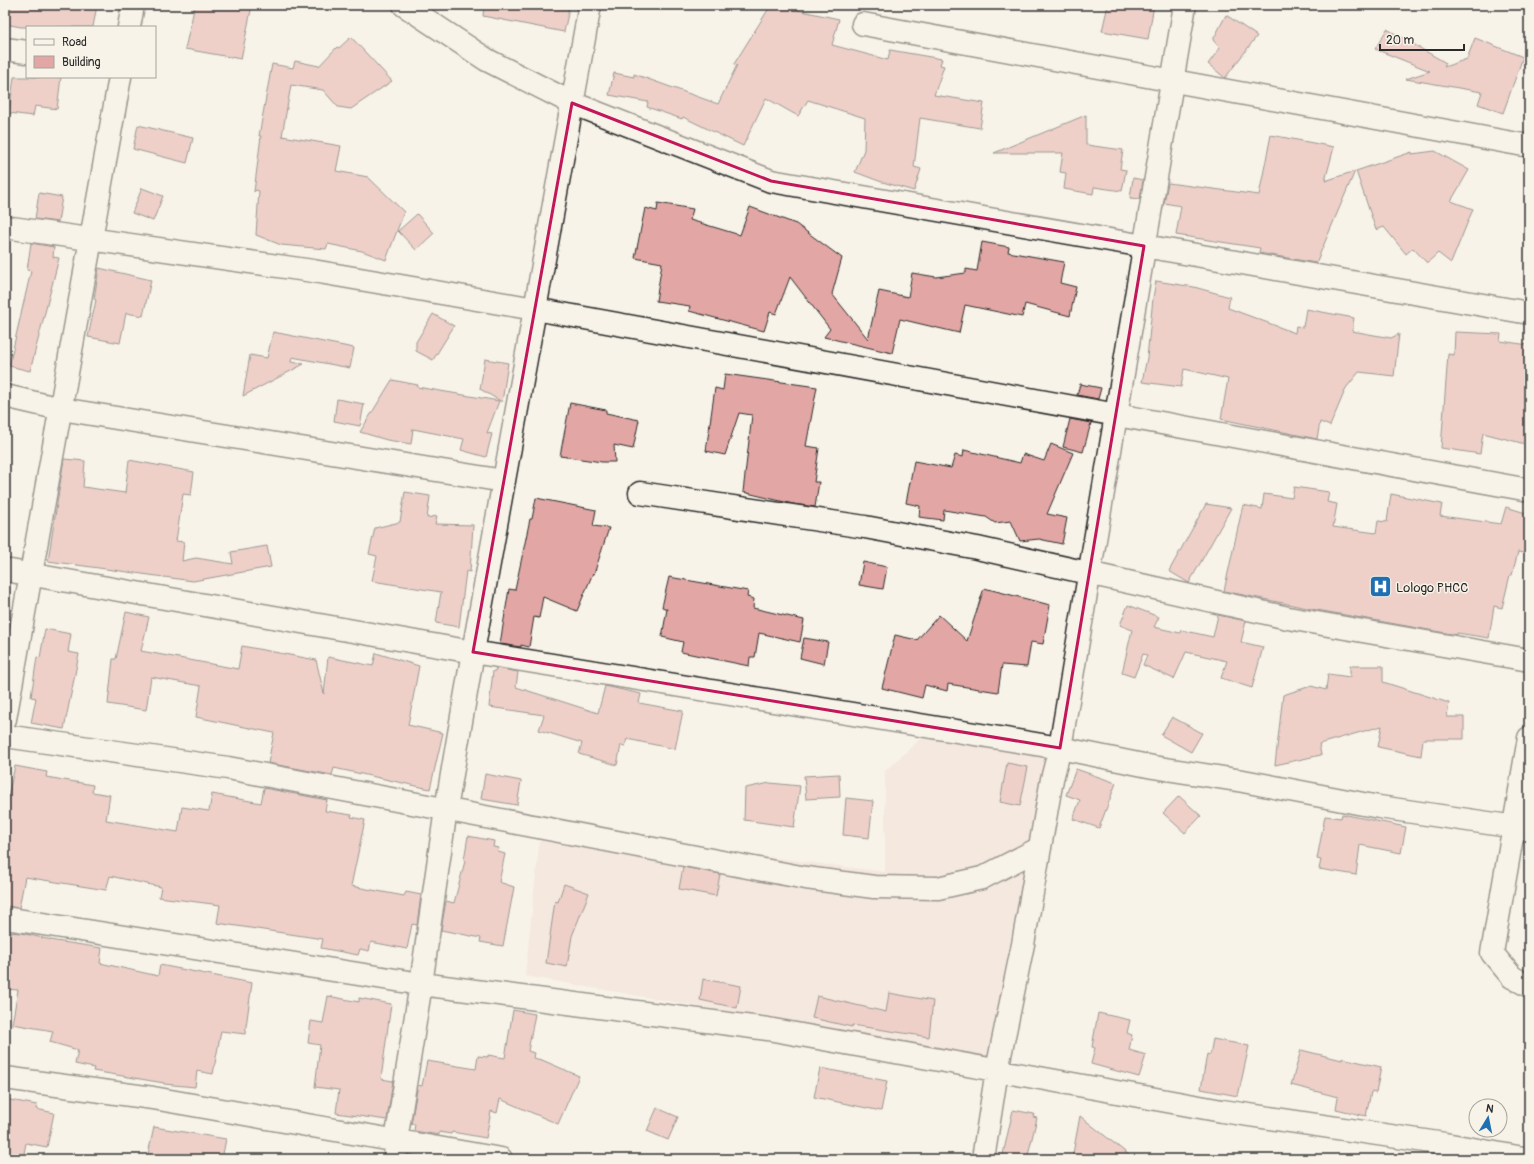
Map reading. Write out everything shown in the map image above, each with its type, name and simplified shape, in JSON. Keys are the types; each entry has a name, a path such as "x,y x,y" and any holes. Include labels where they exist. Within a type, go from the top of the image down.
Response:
{"street":[{"path":"129,26 133,5"},
{"path":"404,5 486,60 572,103 771,181 1529,313"},
{"path":"396,1150 446,809 472,652 590,5"},
{"path":"983,1159 997,1070 1010,1012 1052,779 1060,748 1185,5"},
{"path":"863,24 1529,146"},
{"path":"5,49 26,52"},
{"path":"5,719 120,78"},
{"path":"5,227 313,271 1529,490"},
{"path":"5,396 61,409 504,481"},
{"path":"640,493 865,527 977,548 1288,618 1529,660"},
{"path":"5,570 31,576 472,652 1060,748 1153,767 1244,781 1379,807 1521,828"},
{"path":"5,736 228,768 798,876 874,887 938,888 982,878 1040,848"},
{"path":"1529,738 1521,828 1492,953 1512,977 1529,986"},
{"path":"5,918 421,984 768,1029 1444,1151 1529,1159"},
{"path":"5,1078 153,1098 396,1150 501,1159"}],"highlighted area":[{"path":"572,103 771,181 1144,246 1060,748 473,652"}],"shaded area":[{"path":"927,733 1047,757 987,1057 525,976 542,819 729,852 885,872 885,771"}],"building":[{"path":"5,5 97,5 93,26 21,27 5,24"},
{"path":"195,5 252,5 241,59 185,49"},
{"path":"484,5 551,5 569,9 564,32 483,16"},
{"path":"771,5 798,5 797,10 839,19 832,45 888,60 890,50 942,59 940,65 944,66 934,95 984,103 980,128 920,118 914,167 921,169 914,191 879,181 855,172 864,150 865,118 808,100 798,116 766,98 743,146 683,117 682,119 647,107 648,102 609,95 614,73 634,77 634,74 718,104 737,65 734,64"},
{"path":"1108,5 1154,5 1148,39 1102,31"},
{"path":"1226,15 1257,36 1225,78 1208,64 1220,48 1213,40"},
{"path":"1387,29 1446,63 1444,67 1467,59 1475,38 1523,57 1503,113 1478,104 1482,92 1406,79 1430,71 1375,49"},
{"path":"351,37 392,81 351,109 338,107 323,90 291,85 282,136 341,146 336,171 368,177 404,212 386,260 362,251 328,244 326,249 281,245 256,235 259,191 256,190 254,192 261,136 259,136 272,64 293,68 295,61 319,66 337,47 339,48"},
{"path":"14,77 61,78 57,109 35,106 33,116 9,113"},
{"path":"1086,115 1086,145 1123,150 1120,169 1126,170 1122,191 1094,187 1093,194 1064,189 1066,173 1060,172 1063,153 994,153"},
{"path":"138,125 193,138 187,163 133,149"},
{"path":"1271,135 1334,147 1325,181 1355,171 1316,263 1259,253 1260,248 1176,235 1181,206 1164,203 1168,183 1259,195"},
{"path":"1435,151 1469,170 1451,201 1473,209 1451,263 1438,253 1427,263 1413,248 1406,254 1384,227 1376,230 1356,171 1412,152 1412,154"},
{"path":"1133,178 1143,180 1140,199 1130,198"},
{"path":"142,188 163,196 153,221 132,213"},
{"path":"39,193 62,197 58,222 35,219"},
{"path":"658,203 693,209 690,220 740,235 750,207 796,224 842,258 832,294 868,339 879,291 908,297 912,273 936,277 966,273 966,269 977,271 982,242 1009,247 1008,252 1064,262 1060,283 1076,287 1070,316 1025,304 1022,317 965,305 959,333 900,319 892,353 824,337 830,329 790,277 776,314 770,312 764,331 689,311 690,306 656,301 662,263 635,258 645,208 657,211"},
{"path":"417,214 434,233 416,250 398,231"},
{"path":"31,243 54,247 53,257 59,258 30,371 9,366 31,271 27,270"},
{"path":"99,268 151,280 143,316 126,313 120,343 88,337 96,300 94,299"},
{"path":"1156,281 1194,287 1230,297 1228,308 1295,333 1296,326 1303,327 1306,309 1354,318 1352,331 1391,338 1399,334 1394,376 1359,372 1346,388 1330,426 1320,422 1317,439 1221,419 1228,379 1184,369 1181,387 1142,382 1147,358"},
{"path":"433,314 454,326 433,360 416,351 416,342"},
{"path":"273,332 354,348 350,368 292,357 291,362 304,364 243,396 250,355 267,358"},
{"path":"1455,332 1501,334 1500,341 1529,345 1529,445 1483,433 1480,454 1441,448 1448,354 1454,355"},
{"path":"485,359 508,363 502,402 480,389"},
{"path":"725,374 817,387 806,446 819,448 814,482 819,482 815,507 793,504 743,492 752,415 739,413 725,455 706,451 715,388 723,390"},
{"path":"392,380 418,385 417,387 499,401 487,433 492,434 486,457 461,450 464,439 413,429 411,444 387,440 360,432"},
{"path":"1080,384 1101,388 1098,399 1077,395"},
{"path":"337,399 364,404 360,426 334,421"},
{"path":"570,403 606,410 606,413 639,420 633,449 614,445 615,462 602,462 560,456"},
{"path":"1070,419 1091,423 1083,452 1063,447"},
{"path":"1051,444 1073,453 1047,514 1067,518 1062,544 1039,539 1020,541 1011,521 995,523 986,517 944,510 943,520 919,517 920,506 906,503 914,461 951,468 955,455 963,457 964,450 1020,463 1023,454 1044,461"},
{"path":"64,459 85,461 83,487 125,493 129,460 194,472 191,495 183,494 176,541 184,542 182,561 196,558 233,564 231,552 267,546 271,567 193,581 48,561"},
{"path":"1294,487 1329,492 1327,502 1337,504 1333,527 1376,533 1378,521 1387,522 1391,494 1442,504 1440,516 1501,524 1506,507 1529,514 1529,554 1518,552 1512,575 1510,575 1502,608 1494,606 1489,638 1457,633 1457,635 1317,610 1224,591 1243,505 1262,509 1264,494 1292,498"},
{"path":"405,492 430,496 427,518 437,516 435,524 473,525 470,572 466,571 459,627 436,623 441,592 372,581 377,556 369,554 375,528 400,522"},
{"path":"536,498 596,510 593,526 609,528 594,574 593,573 577,611 543,597 539,618 534,617 529,647 500,644 509,589 515,590"},
{"path":"1206,504 1231,508 1189,583 1169,571"},
{"path":"863,562 887,567 883,589 859,585"},
{"path":"669,577 748,591 747,597 754,599 753,608 804,620 800,642 759,633 755,657 750,657 749,666 681,652 683,642 662,637 667,609 662,607"},
{"path":"984,588 1050,605 1043,644 1031,642 1027,667 1002,665 998,692 948,684 947,691 925,685 922,698 882,688 895,635 917,640 939,615 967,641"},
{"path":"1128,605 1159,617 1154,627 1180,633 1181,630 1213,637 1218,615 1246,621 1241,642 1263,647 1252,688 1221,678 1227,661 1186,652 1174,679 1143,665 1147,655 1143,654 1134,677 1122,673 1132,630 1120,625"},
{"path":"126,612 149,617 141,651 238,669 242,646 316,660 324,694 328,657 373,666 376,653 419,666 408,725 443,733 430,789 334,768 332,775 268,763 274,733 196,717 201,686 151,677 146,710 108,704 113,659 116,659"},
{"path":"45,629 71,634 68,652 79,654 64,729 31,723 36,698 31,697 37,657 40,658"},
{"path":"804,638 828,642 824,664 800,658"},
{"path":"1350,666 1383,666 1383,682 1449,703 1447,717 1464,717 1464,739 1423,739 1421,756 1378,747 1382,726 1319,744 1321,755 1275,765 1283,695 1311,686 1326,690 1328,674 1350,677"},
{"path":"496,668 518,672 516,687 598,713 605,686 641,694 639,703 683,711 675,749 627,739 625,746 621,745 617,765 579,754 582,743 539,730 544,715 489,707 493,671 495,671"},
{"path":"1172,717 1202,733 1191,752 1161,735"},
{"path":"1007,763 1028,767 1020,806 1000,802"},
{"path":"15,766 47,772 46,777 93,785 92,792 110,795 106,820 178,832 182,807 209,811 212,794 261,803 264,788 327,800 325,811 352,815 351,817 365,820 351,886 404,896 406,892 421,895 417,925 412,924 407,949 371,942 369,951 360,949 358,955 321,948 323,939 217,923 220,905 159,897 161,887 110,876 106,890 25,877 19,908 5,906 5,809"},
{"path":"1076,769 1116,783 1099,828 1073,819 1080,800 1066,795"},
{"path":"485,774 521,781 517,805 481,799"},
{"path":"839,774 840,797 806,799 804,776"},
{"path":"770,783 800,786 794,827 744,820 745,788"},
{"path":"1179,796 1201,816 1185,833 1163,813"},
{"path":"846,798 873,801 869,838 843,835"},
{"path":"1342,814 1406,827 1401,853 1360,845 1356,875 1319,869 1321,860 1317,859 1325,816 1341,818"},
{"path":"468,836 494,841 493,847 499,848 498,852 505,854 499,882 514,887 503,946 480,942 481,938 441,930 446,901 454,903 465,861"},
{"path":"683,867 720,874 716,896 679,889"},
{"path":"564,884 589,893 572,936 567,967 546,963 555,901 558,902"},
{"path":"5,932 21,933 56,941 102,948 100,963 158,976 160,965 252,983 245,1034 221,1031 213,1074 197,1071 195,1087 164,1084 93,1071 94,1068 75,1064 78,1050 50,1042 53,1031 12,1024 18,990 5,989"},
{"path":"703,979 741,986 737,1008 700,1000"},
{"path":"889,993 933,1001 929,1037 852,1025 852,1027 812,1018 817,996 886,1012"},
{"path":"328,996 359,1002 359,998 391,1004 381,1079 393,1081 387,1120 336,1113 339,1090 315,1087 320,1045 308,1043 311,1021 323,1023"},
{"path":"513,1010 535,1014 528,1051 534,1053 533,1058 542,1060 579,1076 558,1124 500,1099 497,1113 491,1111 486,1138 452,1132 451,1134 439,1132 439,1135 414,1131 415,1124 411,1124 418,1085 422,1086 427,1061 476,1069 478,1056 488,1057 488,1055 505,1058"},
{"path":"1098,1013 1130,1020 1127,1033 1132,1035 1129,1050 1146,1055 1139,1077 1091,1064 1095,1048 1092,1047"},
{"path":"1213,1039 1249,1046 1238,1096 1201,1089 1207,1054 1210,1055"},
{"path":"1301,1050 1342,1060 1342,1058 1381,1067 1376,1093 1371,1092 1366,1116 1336,1109 1338,1097 1291,1085"},
{"path":"820,1068 887,1081 881,1111 814,1097"},
{"path":"5,1099 37,1105 36,1109 54,1113 47,1147 26,1143 23,1159 5,1159"},
{"path":"657,1108 678,1117 668,1140 647,1131"},
{"path":"1013,1110 1034,1114 1033,1117 1037,1118 1027,1159 1002,1159"},
{"path":"1080,1116 1134,1159 1072,1159"},
{"path":"154,1127 226,1139 222,1159 147,1159"}],"place":[{"name":"Lologo PHCC","path":"1380,587"}]}
